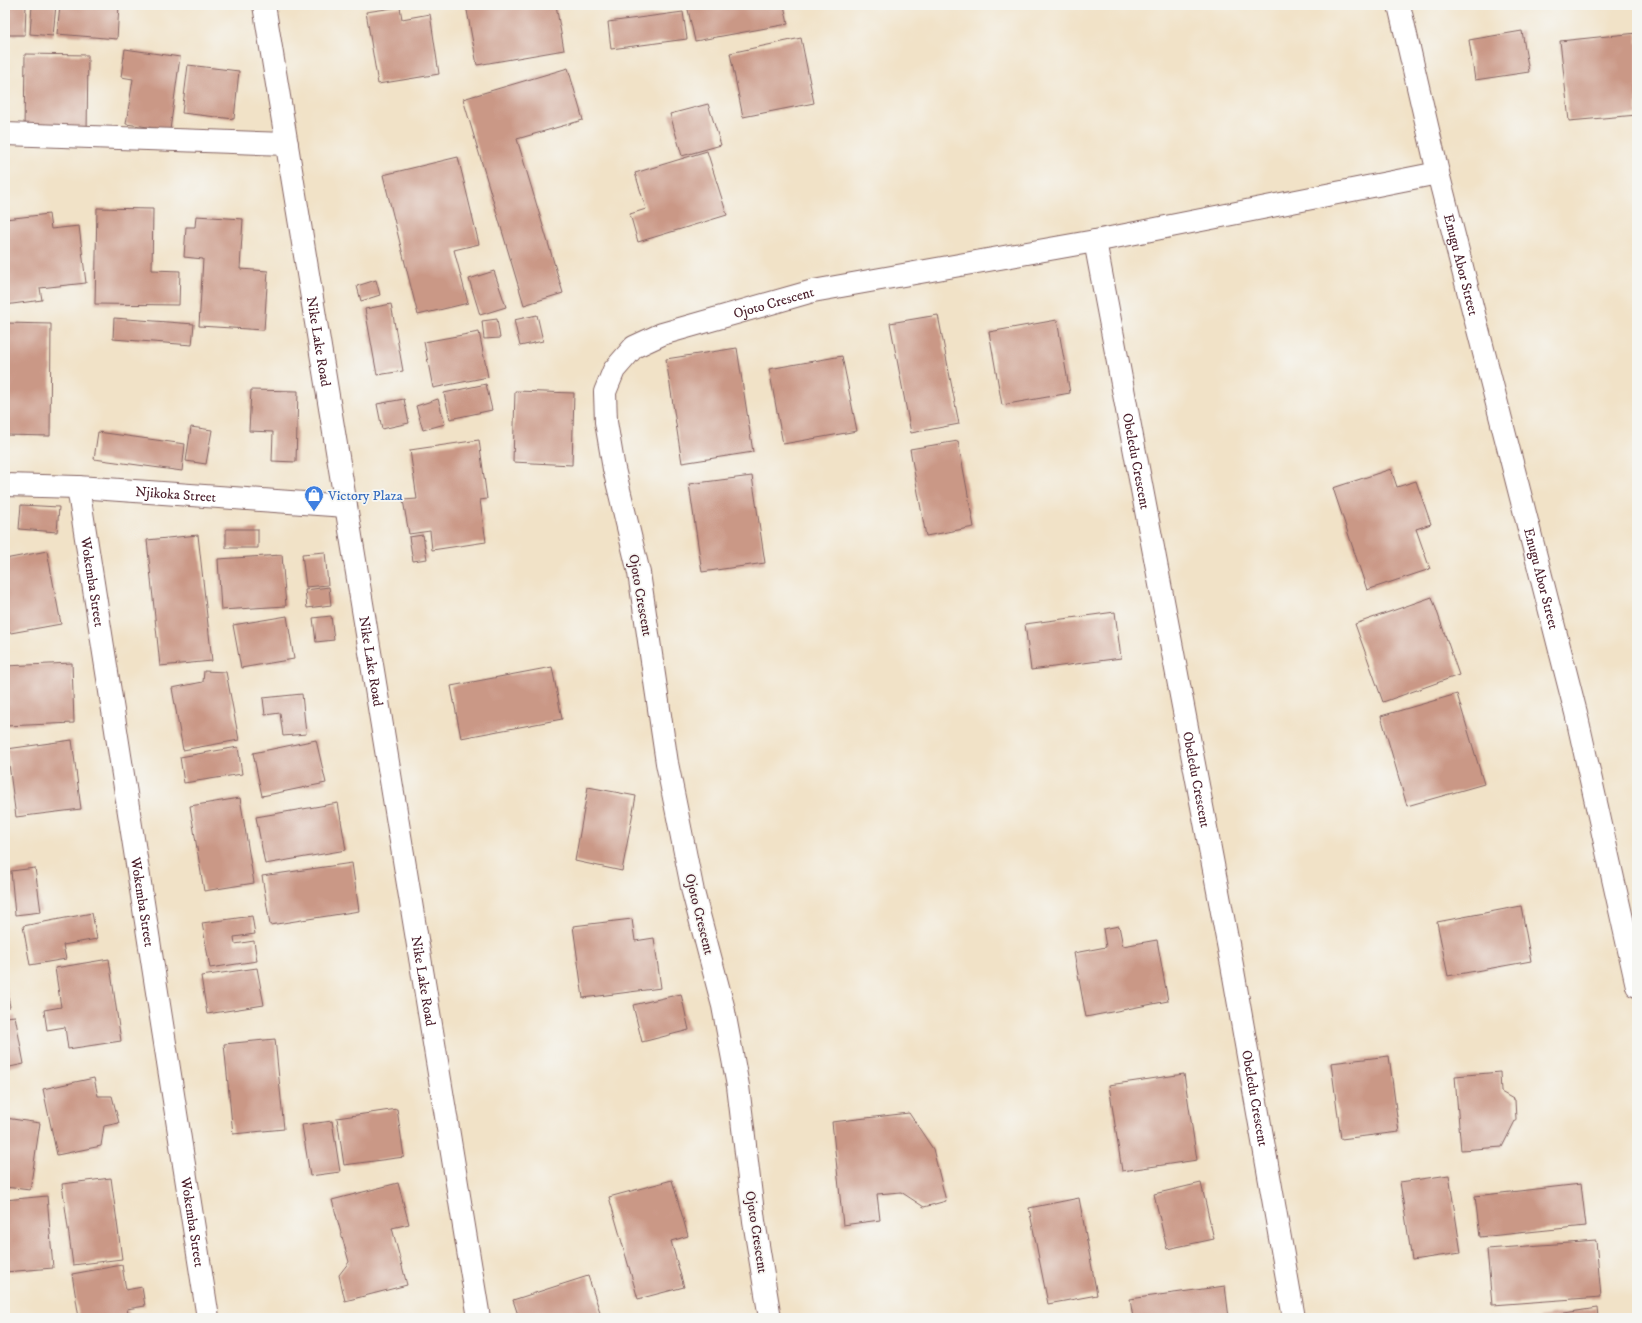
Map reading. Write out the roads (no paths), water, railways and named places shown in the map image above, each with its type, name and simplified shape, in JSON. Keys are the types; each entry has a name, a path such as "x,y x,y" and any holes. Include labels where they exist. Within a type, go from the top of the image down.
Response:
{"street":[{"name":"Nike Lake Road","path":"264,5 479,1318"},
{"name":"Enugu Abor Street","path":"1399,5 1438,173 1576,713 1637,986"},
{"path":"5,134 287,144"},
{"name":"Ojoto Crescent","path":"770,1318 754,1221 738,1086 723,1006 693,892 667,763 639,573 614,469 606,422 605,392 614,370 634,347 662,334 813,291 1095,241 1438,173"},
{"name":"Obeledu Crescent","path":"1095,241 1230,958 1294,1318"},
{"name":"Njikoka Street","path":"5,485 78,487 346,506"},
{"name":"Wokemba Street","path":"78,487 208,1318"}],"place":[{"name":"Victory Plaza","path":"314,512"}]}
